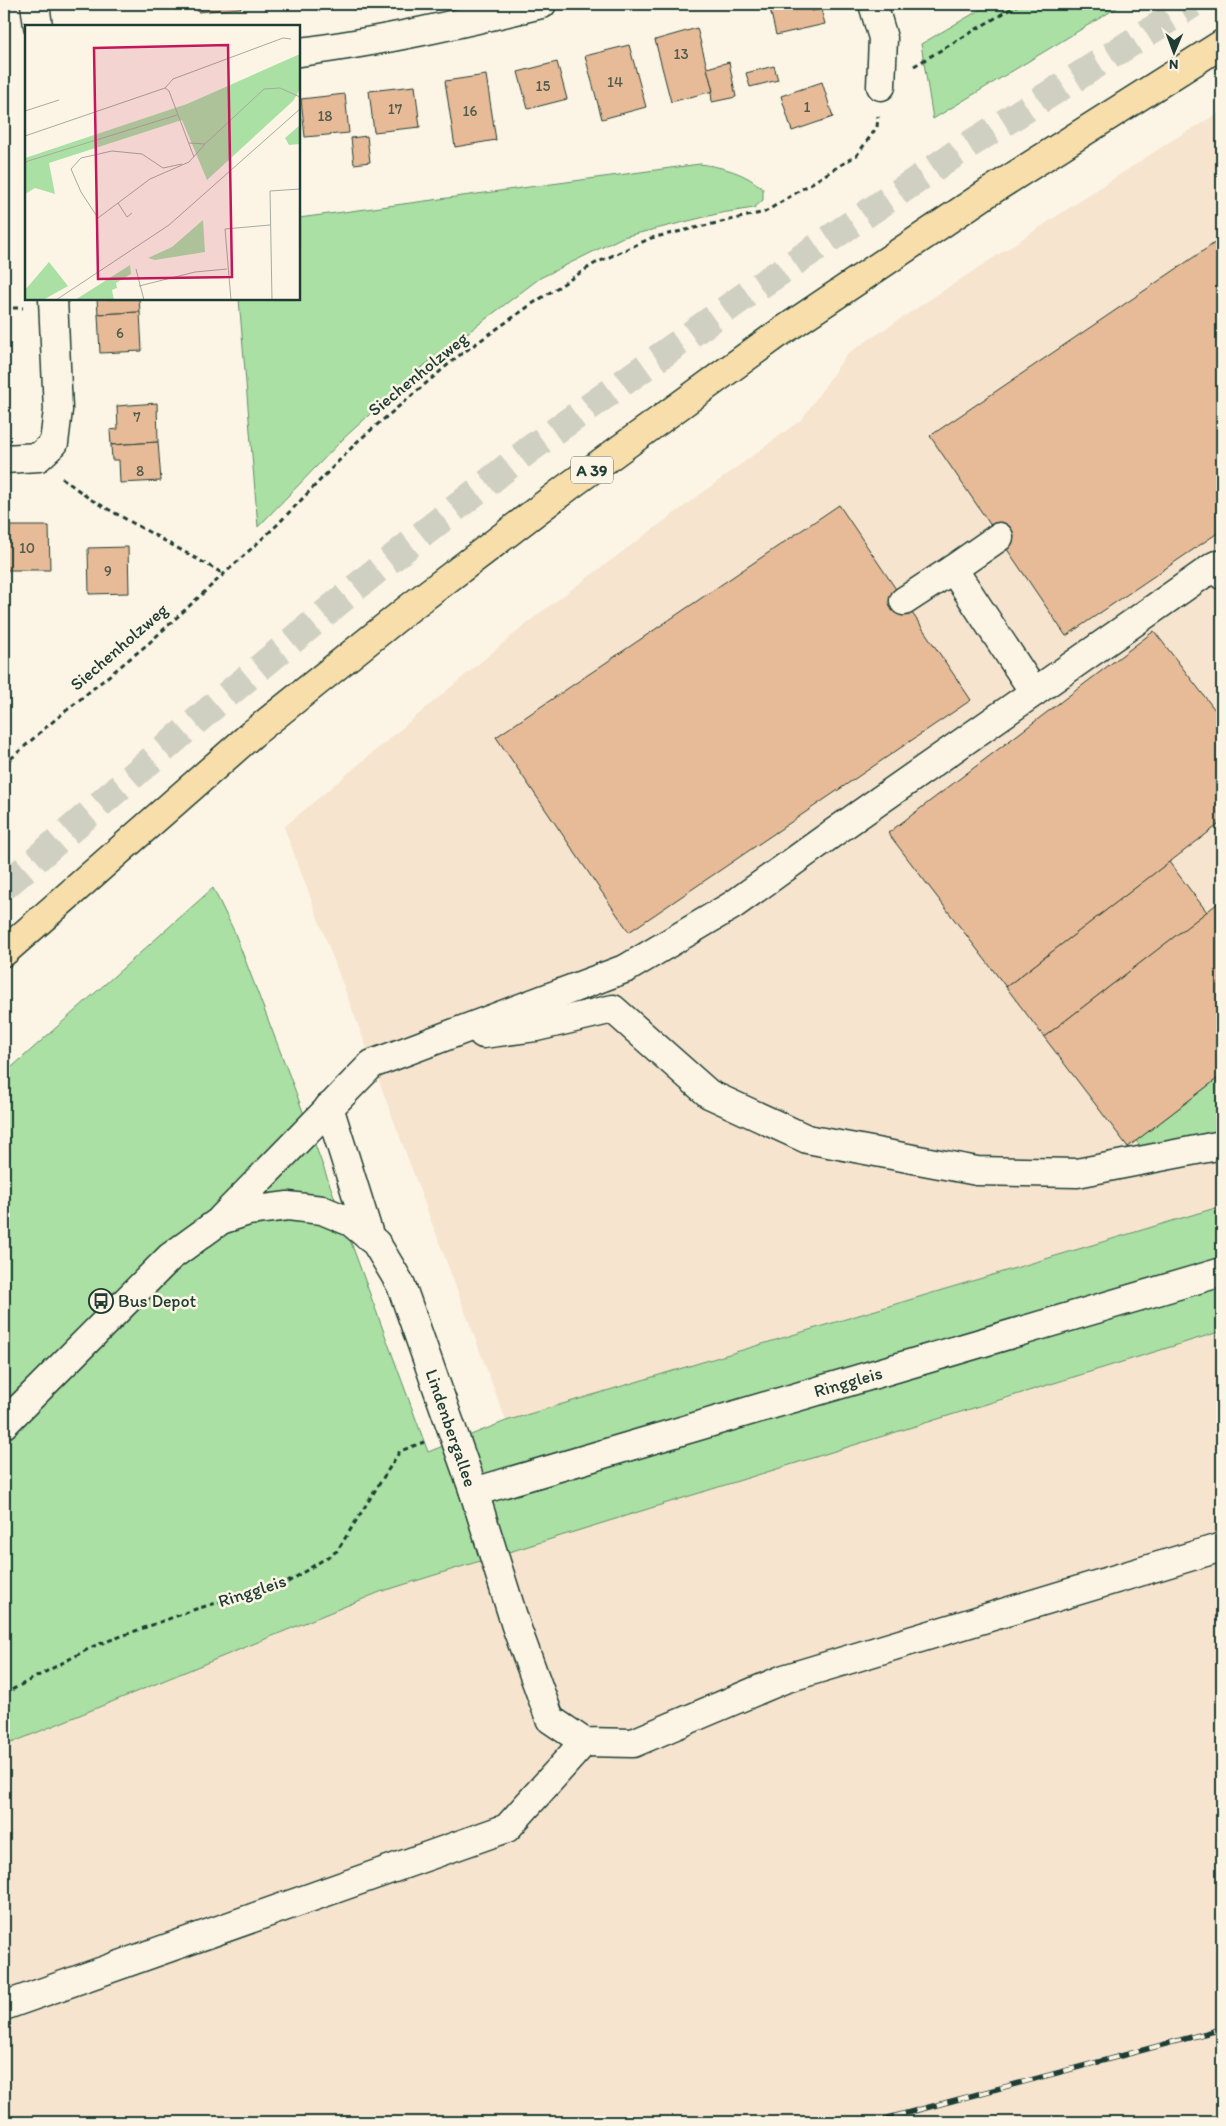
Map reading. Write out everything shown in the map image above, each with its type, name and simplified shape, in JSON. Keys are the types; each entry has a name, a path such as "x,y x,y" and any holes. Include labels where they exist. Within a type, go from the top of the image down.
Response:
{"highway":[{"name":"A 39","path":"4,952 252,734 408,609 568,487 775,336 989,192 1222,44"}],"street":[{"path":"35,4 38,25"},
{"path":"300,52 451,26 542,4"},
{"path":"873,4 883,38 881,86"},
{"path":"4,459 39,456 54,443 58,423 53,300"},
{"path":"904,602 999,537"},
{"path":"221,1220 372,1064 627,968 733,905 1216,565 1222,575"},
{"path":"953,569 1034,692"},
{"path":"437,1040 536,1027 613,1009 709,1094 807,1139 977,1171 1077,1173 1222,1145"},
{"name":"Lindenbergallee","path":"329,1107 370,1238"},
{"name":"Lindenbergallee","path":"4,1424 170,1257 221,1220 248,1211 288,1206 322,1210 352,1222 376,1243 401,1284 474,1492 516,1626 550,1719 584,1742"},
{"name":"Ringgleis","path":"474,1492 1222,1272"},
{"path":"4,2006 508,1828 584,1742 633,1743 784,1679 1222,1548"}],"path":[{"path":"928,58 1019,4"},
{"name":"Siechenholzweg","path":"4,765 149,643 222,573 276,526 358,441 457,357 532,304 594,264 651,238 765,212 857,156 877,127 881,86"},
{"path":"39,456 78,492 222,573"},
{"name":"Ringgleis","path":"4,1694 94,1646 196,1609 288,1582 337,1551 400,1451 452,1430"}],"shaded area":[{"path":"1222,111 1222,1206 506,1421 284,827 537,615 802,419 847,354 1171,141"},
{"path":"1222,1328 1222,2122 4,2122 4,1746 380,1592"}],"green space":[{"path":"990,4 1123,4 933,119 921,44"},
{"path":"700,164 726,169 742,175 763,189 763,200 754,208 721,213 623,237 540,278 417,371 344,438 258,527 239,300 300,300 300,218"},
{"path":"213,888 234,931 295,1090 428,1452 506,1421 1222,1206 1222,1331 380,1592 4,1746 4,1074"},
{"path":"1222,1075 1222,1131 1157,1147 1142,1147 1136,1141"}],"building":[{"path":"197,4 240,4 241,8 198,12"},
{"path":"332,4 362,4 333,8"},
{"path":"769,4 810,4 812,11 821,9 825,24 776,35"},
{"path":"697,28 713,91 671,102 655,40"},
{"path":"629,45 646,107 602,119 585,56"},
{"path":"557,62 567,99 528,109 518,72"},
{"path":"729,62 736,97 712,102 711,92 713,91 707,68"},
{"path":"774,66 778,80 750,87 746,73"},
{"path":"486,75 496,140 455,147 445,81"},
{"path":"822,82 833,117 792,131 781,96"},
{"path":"415,86 420,127 374,132 369,91"},
{"path":"345,94 349,133 305,137 301,99"},
{"path":"367,136 370,162 354,164 351,138"},
{"path":"1222,238 1222,530 1066,636 930,436"},
{"path":"97,300 139,300 140,312 98,314"},
{"path":"140,312 142,351 100,353 98,314"},
{"path":"157,403 158,442 111,445 110,430 118,429 117,406"},
{"path":"158,442 161,481 120,483 119,460 112,460 111,445"},
{"path":"839,505 971,700 629,932 496,737"},
{"path":"4,526 49,526 50,570 4,570"},
{"path":"128,547 129,593 89,594 88,548"},
{"path":"1154,631 1222,719 1222,822 1006,987 888,833"},
{"path":"1169,862 1207,912 1044,1037 1006,987"},
{"path":"1222,900 1222,1075 1128,1147 1044,1037"}],"tunnel":[{"path":"4,887 216,704 371,575 530,449 746,295 967,146 1193,4"}],"railway":[{"path":"873,2122 1222,2029"}],"place":[{"name":"Bus Depot","path":"101,1301"}]}
